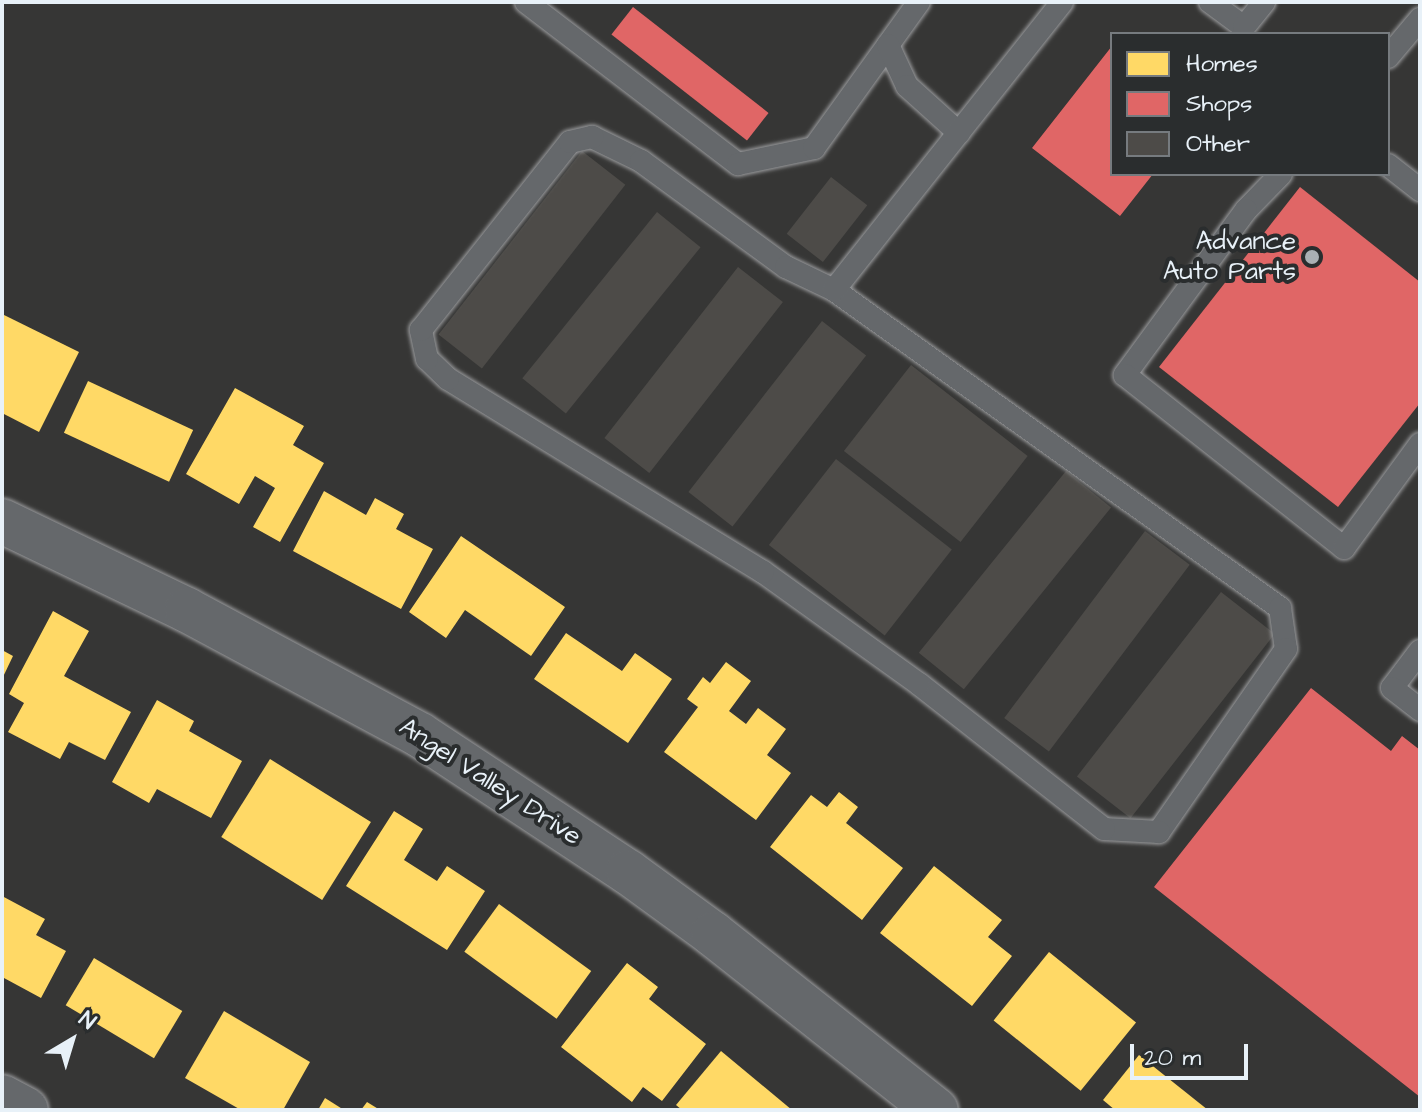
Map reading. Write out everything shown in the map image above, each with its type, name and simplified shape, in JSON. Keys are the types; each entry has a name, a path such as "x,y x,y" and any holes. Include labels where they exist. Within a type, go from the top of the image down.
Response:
{"street":[{"name":"Angel Valley Drive","path":"2,521 187,610 420,735 628,872 713,934 936,1110"},
{"path":"2,1097 26,1110"}],"lane":[{"path":"526,2 738,164 814,148 919,2"},
{"path":"834,290 1062,2"},
{"path":"1210,2 1244,27 1264,2"},
{"path":"1390,55 1420,19"},
{"path":"888,45 907,86 959,133"},
{"path":"592,137 641,161 786,267 834,290 1280,608 1286,649 1159,832 1104,829 919,684 763,572 448,379 427,359 421,330 570,142 592,137"},
{"path":"1390,167 1420,190"},
{"path":"1279,176 1246,210 1125,375 1344,548 1420,444"},
{"path":"1420,651 1392,688 1420,710"}],"building: Homes":[{"path":"2,314 79,352 39,432 2,413"},
{"path":"88,381 193,430 169,482 64,433"},
{"path":"235,388 304,426 293,445 324,463 280,542 253,527 275,488 255,476 239,504 186,474"},
{"path":"324,491 366,515 375,498 404,514 396,529 433,549 401,609 293,551"},
{"path":"461,536 565,607 531,656 465,610 446,638 409,612"},
{"path":"53,611 89,631 64,676 131,712 105,760 69,742 60,759 8,732 24,703 9,694"},
{"path":"566,633 622,671 635,653 672,679 628,743 534,679"},
{"path":"2,650 13,656 2,679"},
{"path":"726,662 751,681 729,711 746,724 758,708 786,729 767,755 791,773 756,820 664,752 698,707 687,699 703,677 710,683"},
{"path":"157,700 194,721 189,731 242,761 211,818 157,789 149,803 112,782"},
{"path":"270,759 371,822 322,900 221,837"},
{"path":"839,792 858,807 846,823 903,868 862,920 770,847 811,795 827,807"},
{"path":"394,811 423,829 404,860 437,881 447,866 485,891 447,950 346,886"},
{"path":"934,866 1002,920 988,937 1012,956 972,1006 880,933"},
{"path":"2,896 45,919 36,935 66,951 41,998 4,978 2,982"},
{"path":"499,904 591,971 557,1019 464,952"},
{"path":"1049,952 1136,1022 1081,1091 994,1020"},
{"path":"94,958 182,1011 154,1058 66,1005"},
{"path":"627,963 658,987 649,999 706,1044 662,1101 643,1087 632,1102 561,1047"},
{"path":"224,1011 310,1062 283,1110 241,1110 185,1078"},
{"path":"721,1051 792,1110 682,1110 676,1105"},
{"path":"1139,1055 1208,1110 1115,1110 1103,1100"},
{"path":"325,1098 344,1110 318,1110"},
{"path":"367,1102 380,1110 361,1110"}],"building: Shops":[{"path":"633,7 769,113 747,140 611,35"},
{"path":"1110,49 1110,176 1151,176 1120,216 1032,148"},
{"path":"1300,187 1420,282 1420,403 1338,507 1159,367"},
{"path":"1311,688 1391,751 1402,736 1420,750 1420,1097 1154,887"}],"building: Other":[{"path":"582,151 625,185 482,368 439,335"},
{"path":"831,177 867,205 823,262 787,234"},
{"path":"657,212 701,247 566,414 522,378"},
{"path":"738,267 783,302 649,473 604,438"},
{"path":"822,321 866,355 733,526 688,492"},
{"path":"911,365 1028,456 961,542 844,451"},
{"path":"836,459 952,550 885,635 769,545"},
{"path":"1066,471 1111,508 964,689 919,653"},
{"path":"1145,531 1190,565 1049,752 1004,718"},
{"path":"1221,592 1275,634 1131,818 1077,776"}],"place":[{"name":"Advance Auto Parts","path":"1312,257"}]}
